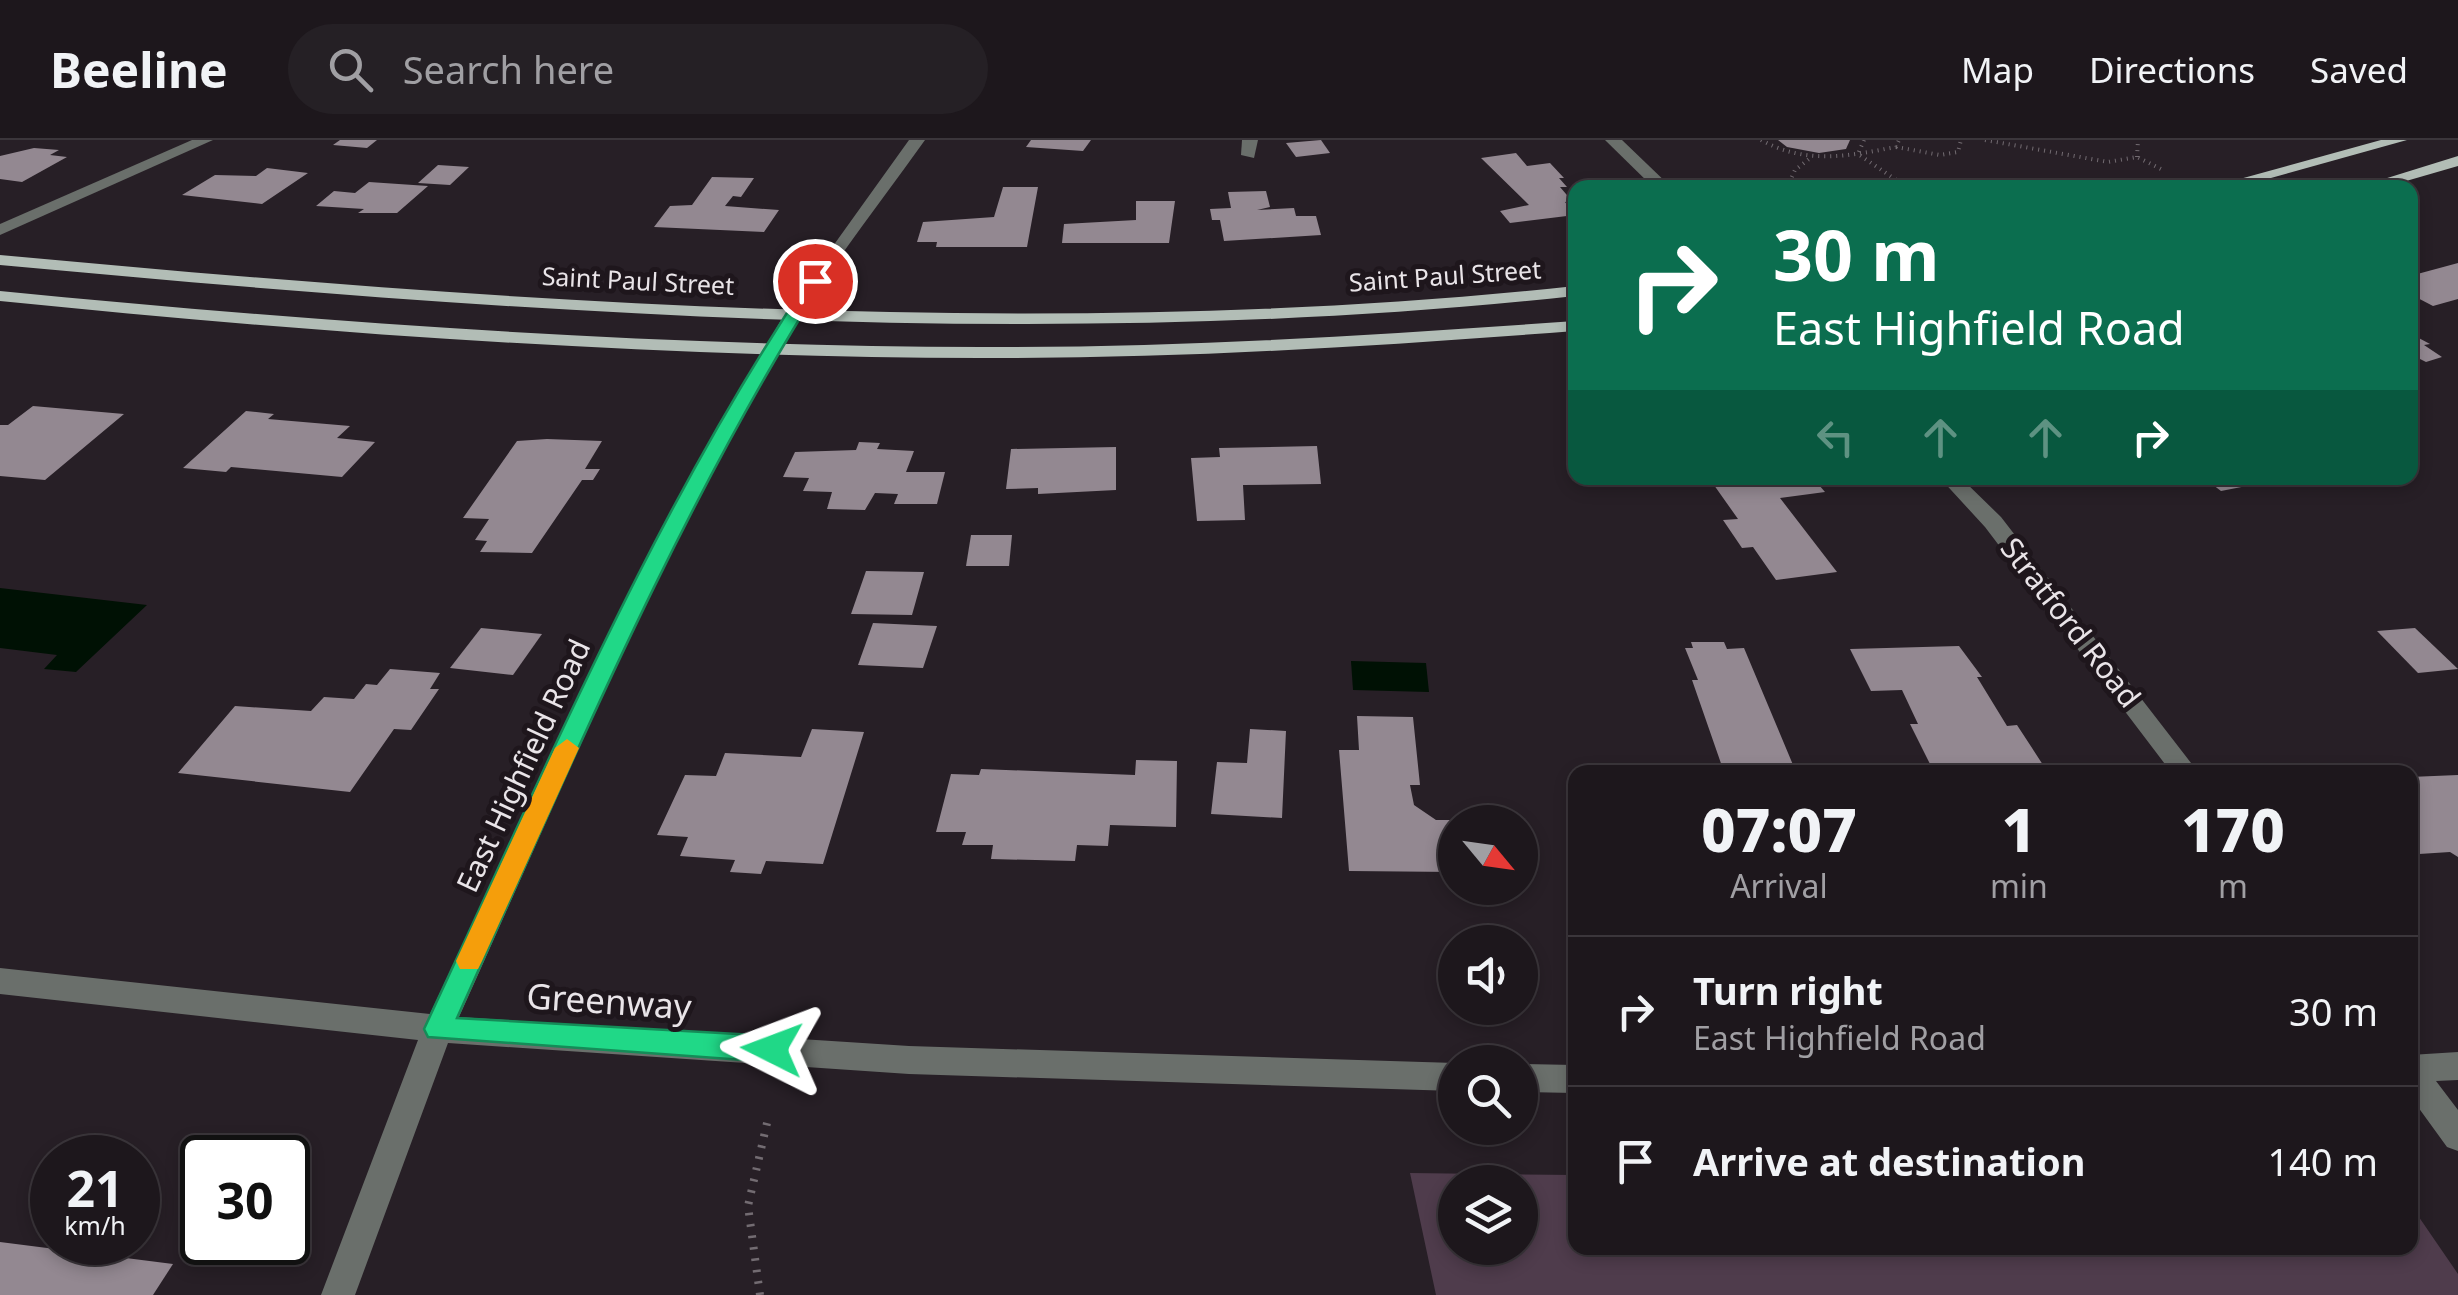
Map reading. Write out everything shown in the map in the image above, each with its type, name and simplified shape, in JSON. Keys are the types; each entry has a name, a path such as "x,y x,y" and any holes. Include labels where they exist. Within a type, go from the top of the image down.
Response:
{"main road":[{"path":"2246,180 2399,140"},
{"path":"2391,180 2458,161"},
{"name":"Saint Paul Street","path":"0,260 428,295 794,313 1084,319 1418,306 1568,292"},
{"name":"Saint Paul Street","path":"0,296 290,323 772,348 1104,353 1302,346 1568,327"}],"street":[{"path":"0,230 205,140"},
{"name":"East Highfield Road","path":"338,1295 438,1029 601,675 676,524 794,313 918,140"},
{"path":"1613,140 1656,180"},
{"name":"Stratford Road","path":"1957,485 1993,522 2181,765"},
{"name":"Greenway","path":"0,982 438,1029 1114,1068 1438,1077"},
{"path":"2418,1069 2458,1066"},
{"path":"1538,1078 1568,1079"},
{"path":"2418,1081 2458,1136"}],"path":[{"path":"1761,140 1790,161 1795,170"},
{"path":"1858,154 1864,140"},
{"path":"1896,147 1899,140"},
{"path":"1790,161 1896,147 1940,155 1958,152 1961,140"},
{"path":"1986,140 2108,162 2137,157 2163,170"},
{"path":"2137,157 2138,140"},
{"path":"1858,154 1896,180"},
{"path":"1791,180 1795,170 1809,159"},
{"path":"760,1295 748,1206 767,1123"}],"shaded area":[{"path":"0,588 147,605 76,672 44,669 57,655 0,648"},
{"path":"1351,661 1426,663 1429,692 1353,690"},
{"path":"1410,1173 1438,1173 1438,1265 1538,1265 1538,1175 1568,1175 1568,1255 2418,1255 2418,1216 2458,1274 2458,1295 1436,1295"}],"building":[{"path":"340,140 377,140 367,148 333,145"},
{"path":"1031,140 1091,140 1083,151 1026,147"},
{"path":"1321,140 1330,153 1296,157 1286,143"},
{"path":"1778,140 1850,140 1846,149 1819,153 1787,147"},
{"path":"34,148 59,150 50,155 67,157 22,182 0,179 0,156"},
{"path":"1516,153 1527,166 1550,163 1564,178 1559,178 1567,187 1560,187 1568,196 1568,216 1510,223 1500,211 1529,205 1481,158"},
{"path":"438,165 469,167 450,185 418,183"},
{"path":"267,168 308,173 262,204 182,195 215,175 256,176"},
{"path":"712,177 754,178 741,197 733,196 725,206 779,210 764,232 654,227 670,206 692,205"},
{"path":"369,182 428,186 397,213 358,213 364,209 316,206 334,191 355,193"},
{"path":"1003,187 1038,187 1027,247 936,247 937,242 917,242 923,222 994,217"},
{"path":"1266,191 1270,207 1257,210 1294,208 1296,216 1316,216 1321,235 1224,241 1220,220 1212,220 1210,209 1231,208 1228,192"},
{"path":"1136,201 1175,201 1169,243 1062,243 1064,224 1136,220"},
{"path":"2458,263 2458,299 2433,306 2418,298 2418,274"},
{"path":"2418,338 2442,357 2426,362 2418,358"},
{"path":"33,406 124,414 45,480 0,476 0,425 8,425"},
{"path":"246,411 274,414 268,419 350,426 337,438 375,442 342,477 231,467 226,472 183,468"},
{"path":"517,441 602,441 585,469 600,469 593,480 582,480 532,553 480,552 487,541 475,540 489,519 463,518"},
{"path":"859,442 880,443 877,449 914,451 906,472 945,472 937,504 894,504 898,494 875,493 865,510 827,509 832,492 803,491 809,478 783,477 795,452 856,450"},
{"path":"1317,446 1321,484 1243,485 1245,520 1197,521 1191,458 1220,457 1219,448"},
{"path":"1116,447 1116,490 1038,494 1038,488 1006,489 1011,449"},
{"path":"1714,485 1819,485 1825,492 1780,498 1837,572 1776,580 1753,547 1742,548 1723,520 1738,519"},
{"path":"2213,485 2252,485 2221,491"},
{"path":"971,535 1012,535 1009,566 966,566"},
{"path":"866,571 924,572 912,615 851,614"},
{"path":"873,623 937,626 923,668 858,665"},
{"path":"481,628 542,634 513,675 450,668"},
{"path":"2415,628 2458,669 2418,673 2377,631"},
{"path":"1691,642 1724,642 1727,649 1744,648 1793,765 1722,765 1692,680 1698,680 1685,648 1693,648"},
{"path":"1959,646 1982,677 1977,677 2007,726 2017,725 2043,765 1930,765 1910,724 1918,724 1902,690 1871,691 1850,649"},
{"path":"390,669 440,673 430,689 439,689 411,730 394,729 350,792 178,773 235,706 311,711 324,697 354,699 366,684 377,685"},
{"path":"1357,716 1413,717 1420,785 1410,785 1414,805 1438,820 1438,872 1349,871 1339,750 1359,750"},
{"path":"812,729 864,732 823,864 766,861 761,874 730,872 735,860 680,856 688,837 657,835 685,775 716,776 725,753 801,757"},
{"path":"1250,729 1286,731 1282,818 1211,814 1217,762 1247,763"},
{"path":"1136,760 1177,761 1176,827 1110,825 1108,846 1077,845 1075,861 991,859 993,845 962,845 966,832 936,832 951,774 979,775 981,769 1135,775"},
{"path":"2458,775 2458,857 2450,852 2418,853 2418,777"},
{"path":"0,1242 30,1246 30,1265 173,1264 153,1295 0,1295"}],"slow traffic":[{"path":"469,961 567,748"}],"route":[{"path":"772,1049 438,1029 601,675 676,524 772,348 815,281"}]}
